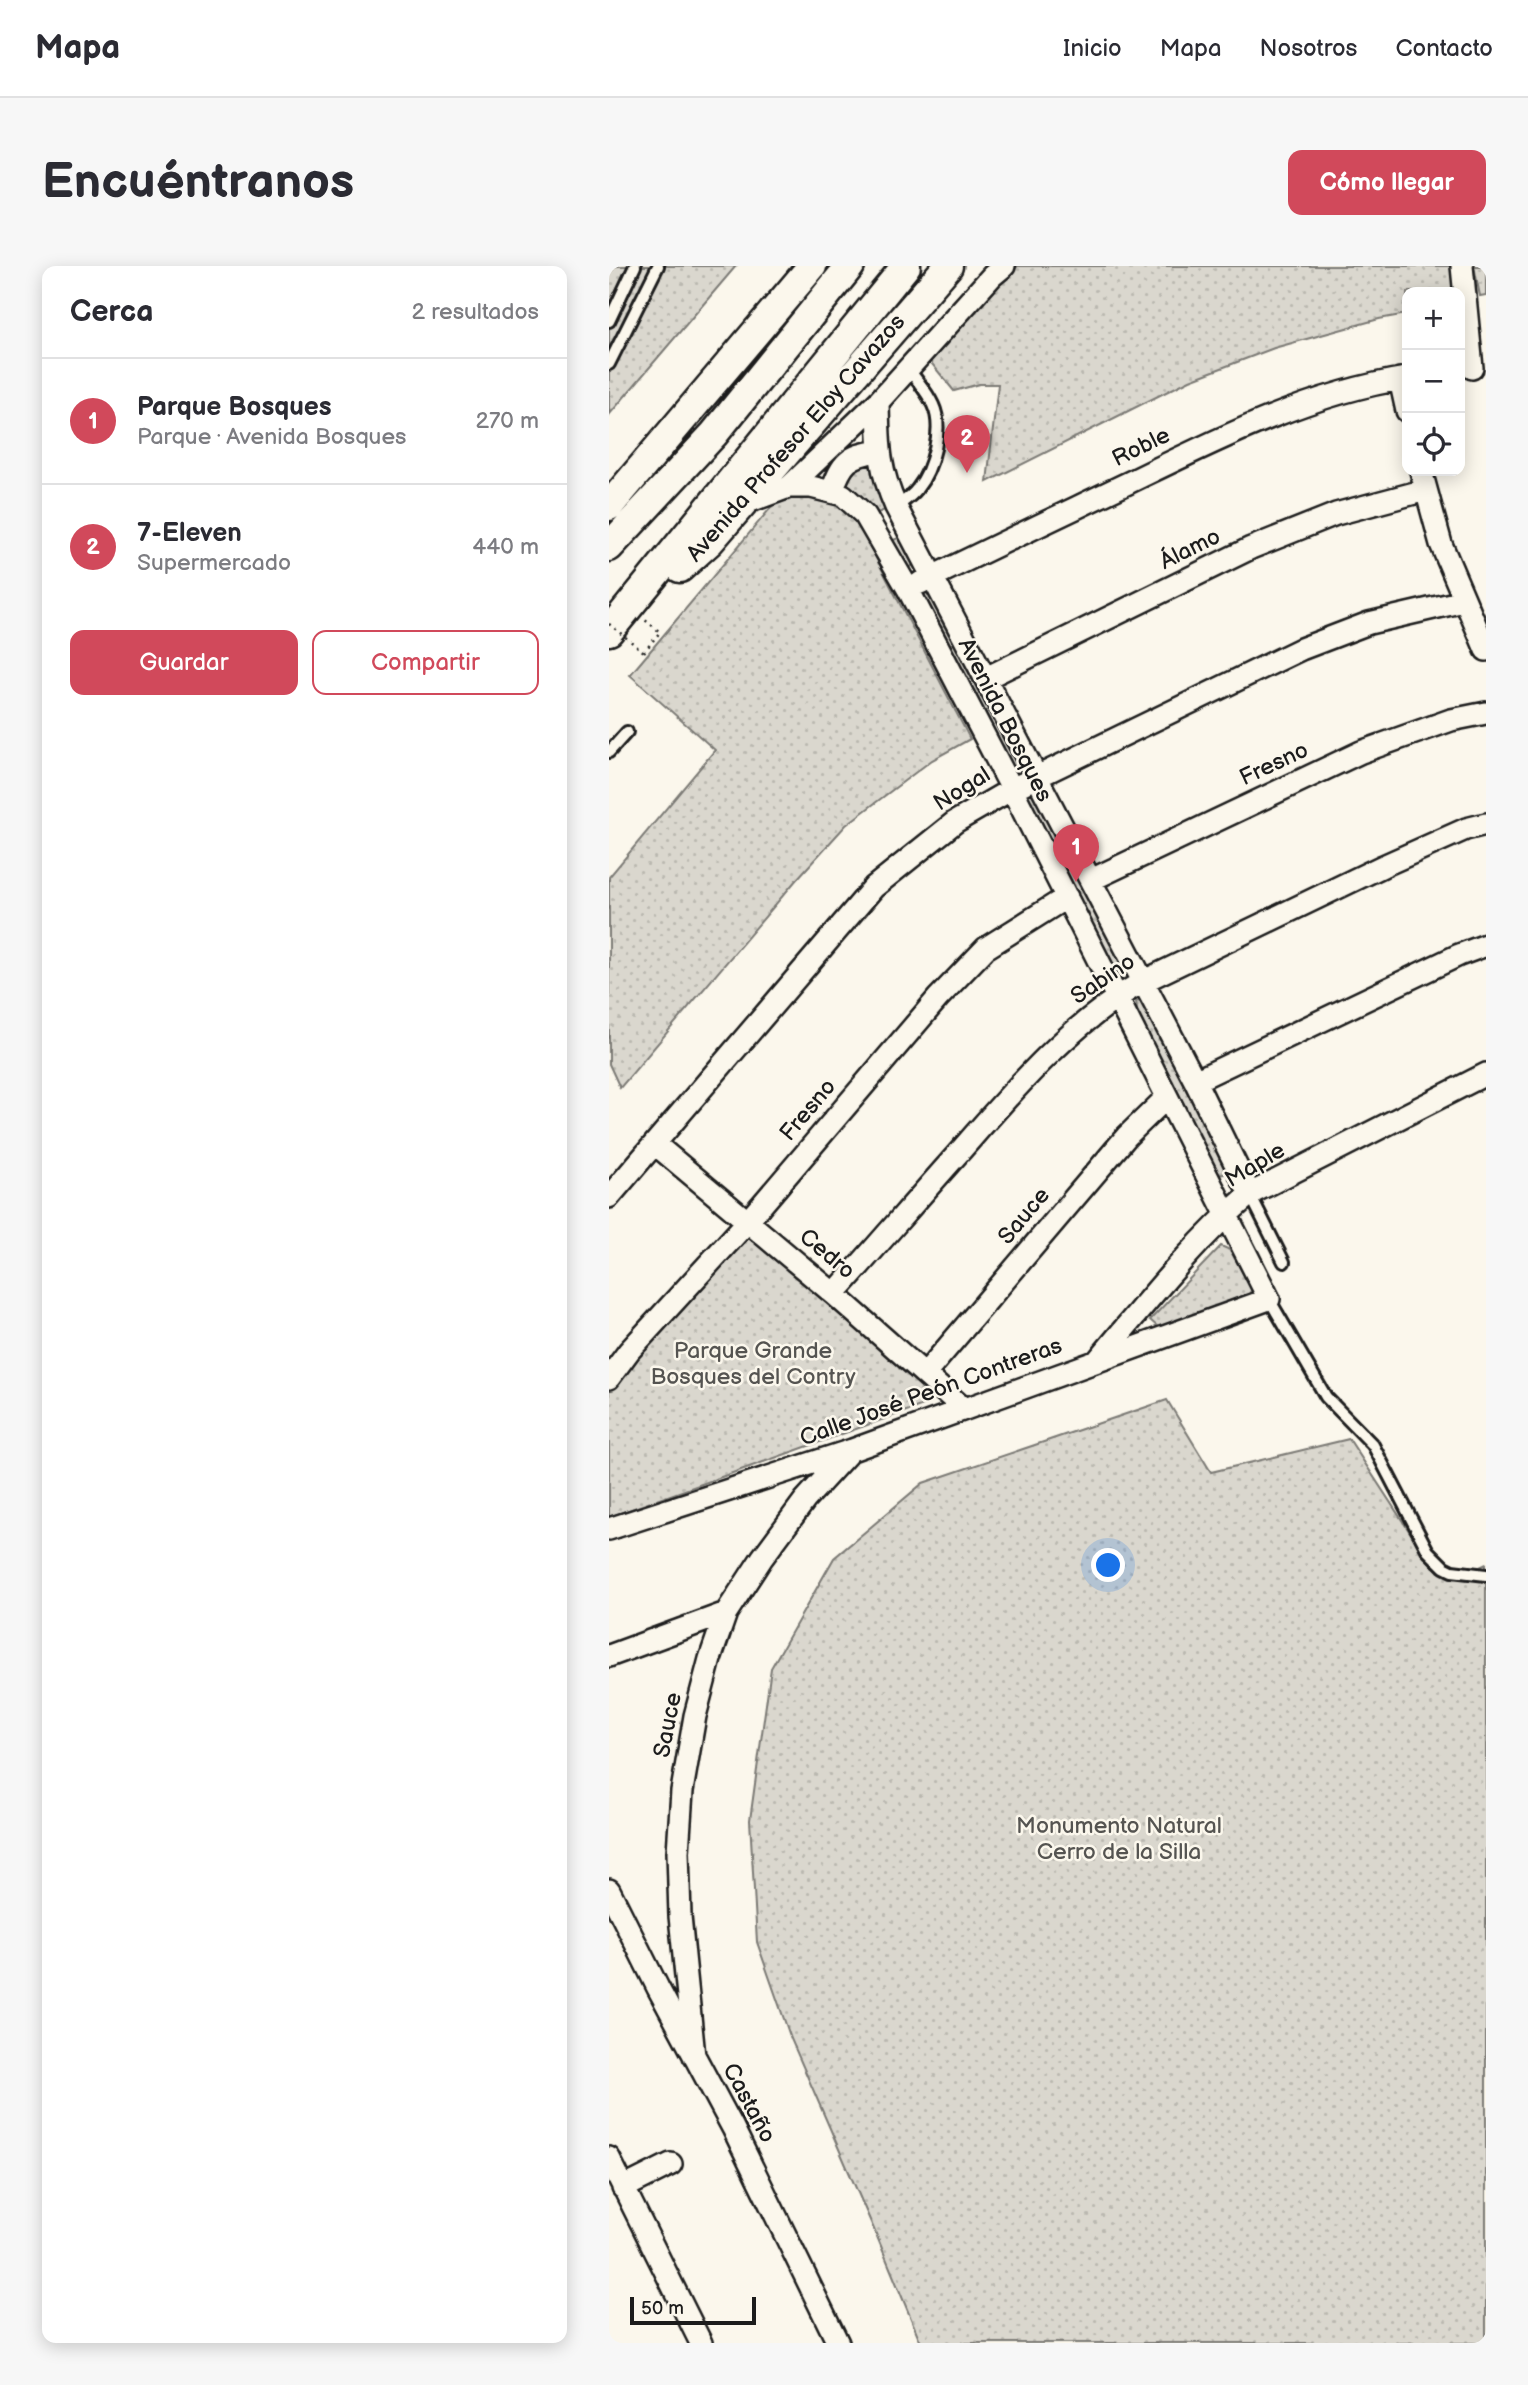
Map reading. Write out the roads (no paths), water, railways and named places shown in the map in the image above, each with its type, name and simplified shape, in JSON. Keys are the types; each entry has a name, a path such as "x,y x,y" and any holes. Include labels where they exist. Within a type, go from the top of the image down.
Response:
{"main road":[{"path":"609,506 812,266"},
{"path":"647,586 906,266"},
{"name":"Avenida Profesor Eloy Cavazos","path":"609,631 647,586 683,566 709,541 948,266"},
{"path":"609,547 714,434 841,277"}],"street":[{"path":"789,487 877,402 1004,266"},
{"path":"1462,266 1473,368"},
{"name":"Roble","path":"908,589 1206,445 1323,400 1366,386 1402,379"},
{"name":"Avenida Bosques","path":"877,402 878,451 888,489 896,507 1195,1081 1250,1194"},
{"path":"832,491 844,463 860,454 878,451"},
{"path":"1423,480 1441,544 1486,650"},
{"name":"Álamo","path":"986,678 1251,548 1423,480"},
{"name":"Avenida Bosques","path":"740,506 789,487 811,487 832,491 855,503 865,515 908,589 1012,789 1269,1299"},
{"name":"Nogal","path":"609,1197 874,887 955,822 1037,776 1301,649 1369,623 1464,601"},
{"name":"Fresno","path":"1091,880 1361,752 1451,720 1486,713"},
{"name":"Sabino","path":"834,1294 1016,1087 1058,1044 1118,996 1383,866 1466,829 1486,824"},
{"name":"Fresno","path":"609,1378 629,1351 748,1221 937,998 986,948 1067,897"},
{"path":"1195,1081 1459,955 1486,945"},
{"name":"Maple","path":"1096,1361 1177,1267 1226,1215 1250,1194 1486,1074"},
{"name":"Sauce","path":"925,1374 1127,1136 1167,1097"},
{"name":"Cedro","path":"655,1144 834,1294 963,1408"},
{"name":"Calle José Peón Contreras","path":"609,1529 852,1450 1269,1299"},
{"name":"Sauce","path":"694,2056 680,1916 678,1840 682,1791 695,1716 726,1613 804,1500 852,1450"},
{"path":"609,1656 726,1613"},
{"name":"Castaño","path":"609,1890 733,2128 838,2343"},
{"path":"609,2158 701,2343"},
{"path":"623,2188 671,2164"}],"lane":[{"path":"609,321 635,266"},
{"path":"609,365 658,266"},
{"path":"896,507 920,486 933,456 937,431 934,406 908,368"},
{"path":"609,752 627,732"},
{"path":"1250,1194 1285,1262"},
{"path":"1269,1299 1327,1397 1373,1444 1428,1551 1452,1571 1486,1575"}],"place":[{"name":"7-Eleven","path":"967,473"},
{"name":"Parque Bosques","path":"1076,882"}],"park label":[{"name":"Parque Grande Bosques del Contry","path":"753,1364"},
{"name":"Monumento Natural Cerro de la Silla","path":"1119,1839"}]}
